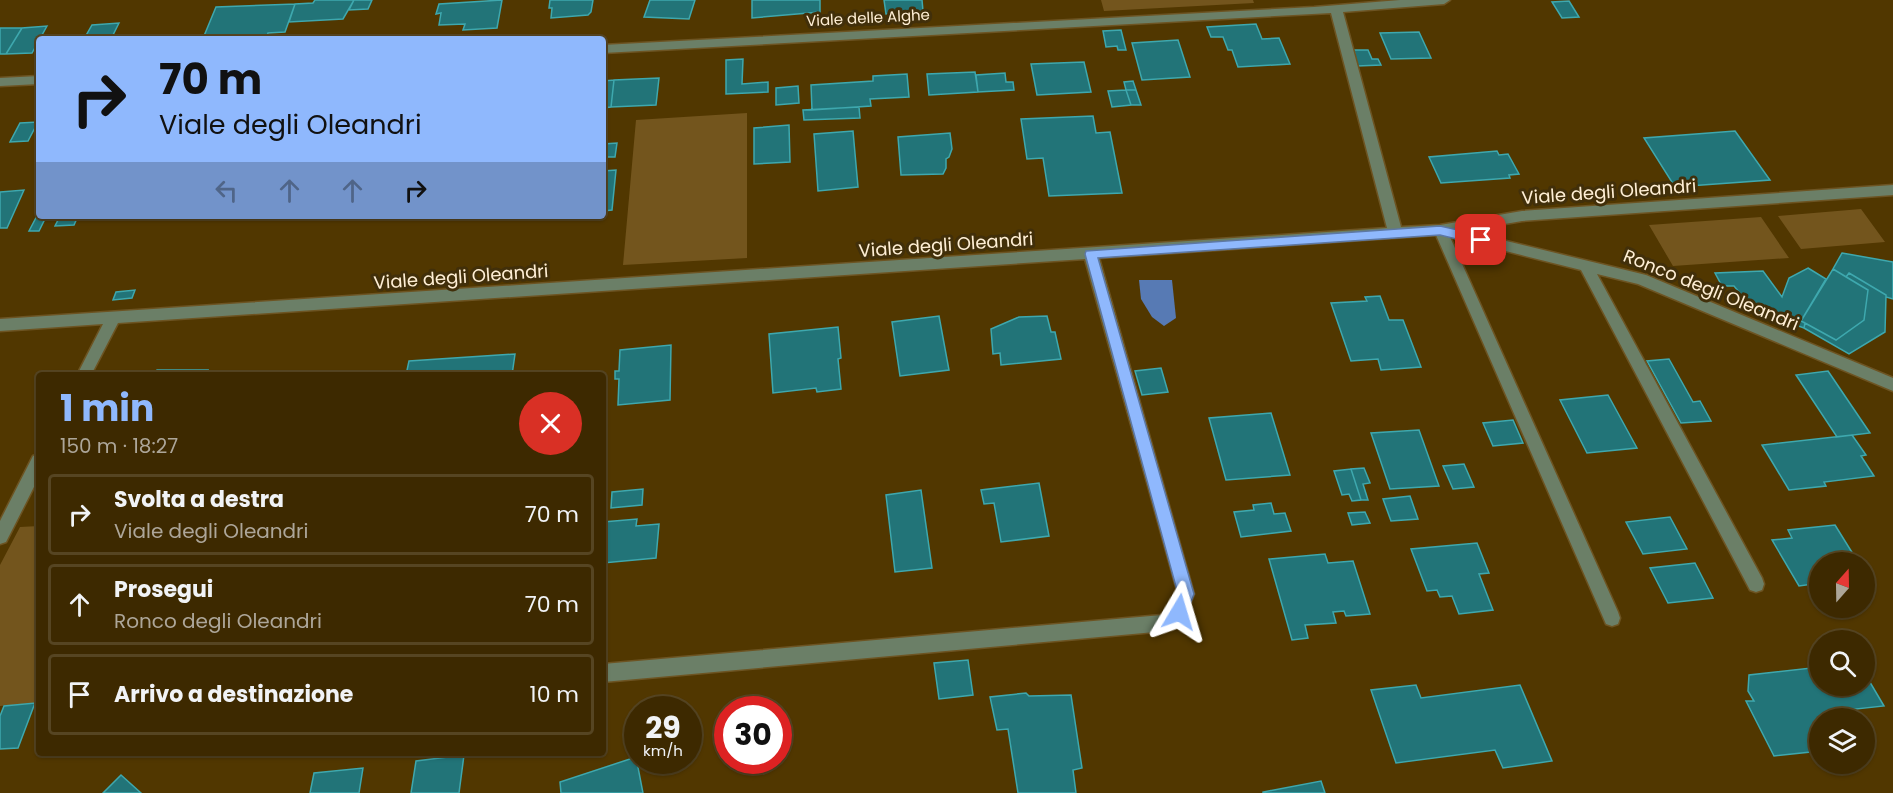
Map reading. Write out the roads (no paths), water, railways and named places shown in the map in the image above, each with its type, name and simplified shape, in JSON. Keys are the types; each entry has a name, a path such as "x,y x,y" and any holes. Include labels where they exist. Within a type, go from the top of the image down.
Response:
{"street":[{"name":"Viale delle Alghe","path":"606,49 1336,9 1444,0"},
{"path":"1336,9 1395,232"},
{"path":"0,82 36,80"},
{"name":"Viale degli Oleandri","path":"0,325 1440,230 1522,216 1893,190"},
{"path":"1440,230 1612,618"},
{"name":"Ronco degli Oleandri","path":"1440,230 1641,279 1893,385"},
{"path":"606,673 1166,623 1179,612 1186,594 1091,254"},
{"path":"1585,264 1756,584"},
{"path":"86,372 114,317"},
{"path":"0,537 36,467"}],"water":[{"path":"1139,280 1172,280 1176,318 1164,326 1152,317 1141,299"}]}
